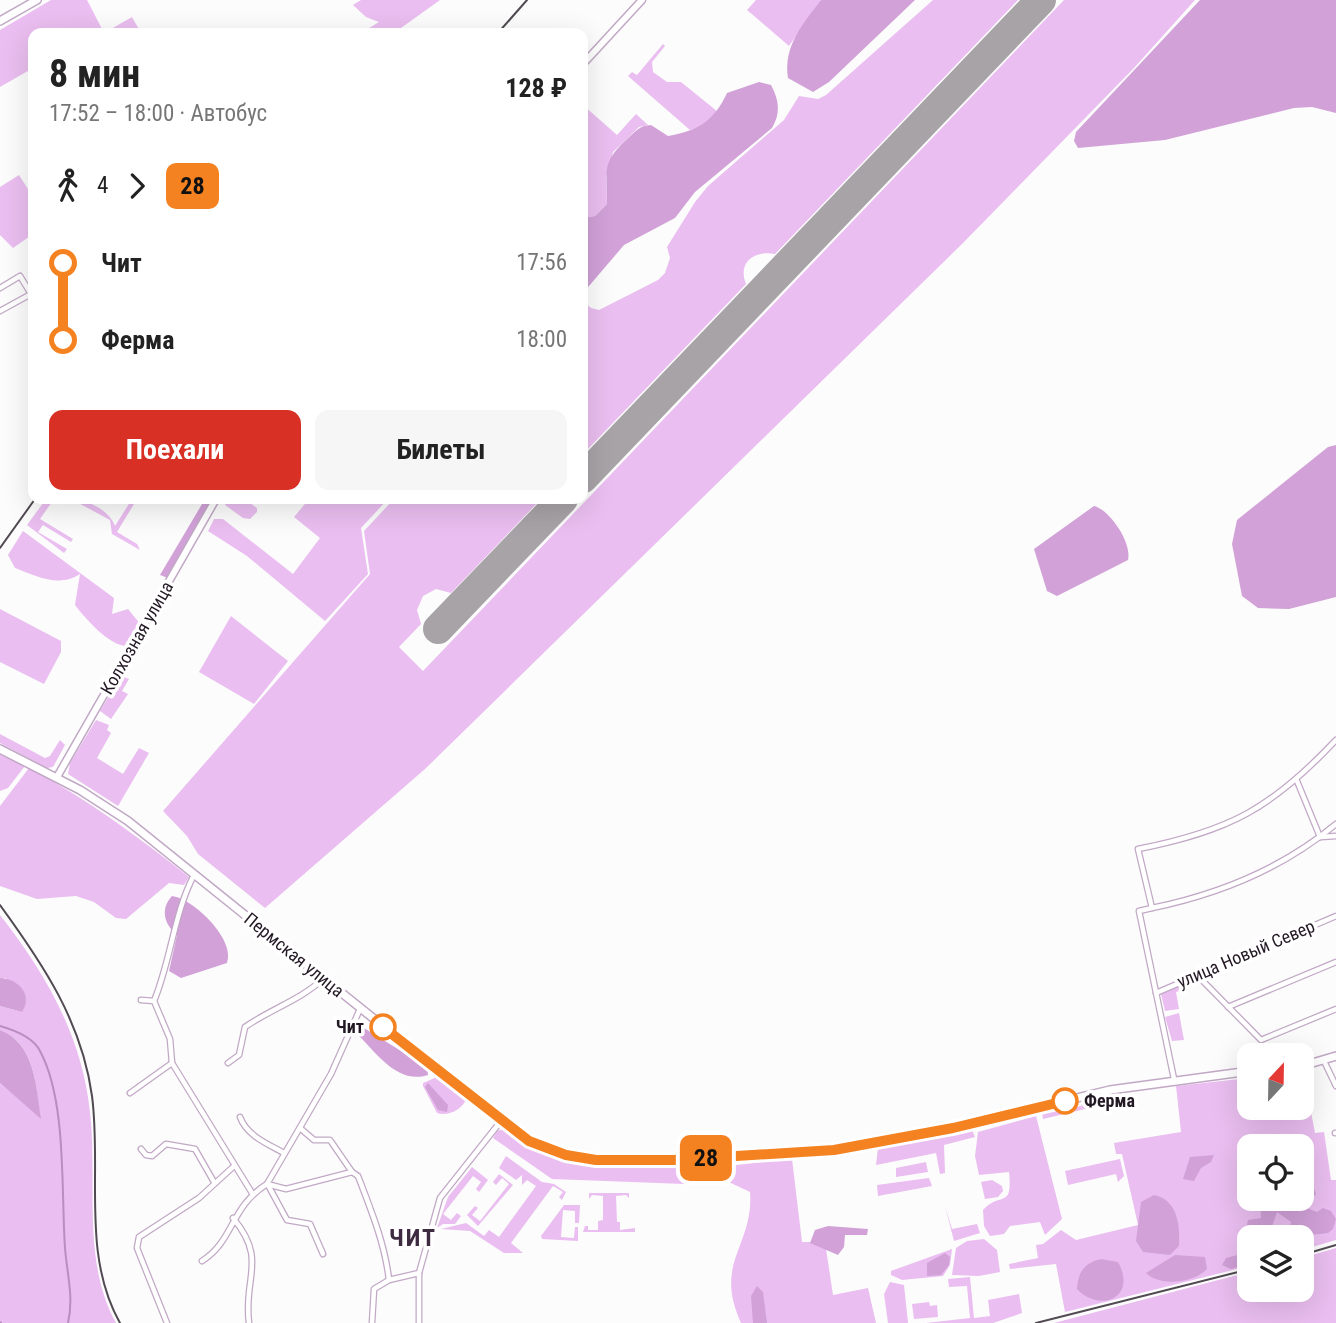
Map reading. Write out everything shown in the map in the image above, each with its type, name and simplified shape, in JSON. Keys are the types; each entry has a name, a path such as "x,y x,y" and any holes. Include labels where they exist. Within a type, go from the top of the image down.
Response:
{"main road":[{"path":"0,21 37,0"},
{"name":"Пермская улица","path":"0,749 57,777 112,810 501,1121 541,1147 588,1159 637,1161 770,1155 874,1144 1110,1090 1237,1072"},
{"path":"1314,1063 1336,1056"}],"street":[{"path":"588,59 642,0"},
{"path":"0,288 20,276 28,289"},
{"path":"0,311 28,296"},
{"name":"Колхозная улица","path":"57,777 213,504"},
{"path":"1152,908 1138,849 1189,839 1228,825 1269,802 1297,781 1336,740"},
{"path":"1297,781 1320,837"},
{"path":"1174,1079 1139,911 1199,898 1246,880 1320,837 1336,824"},
{"path":"1320,837 1336,836"},
{"path":"194,875 186,890 164,977 154,1001 170,1039 172,1063 233,1167 252,1193"},
{"name":"улица Новый Север","path":"1156,993 1336,916"},
{"path":"1228,1007 1336,962"},
{"path":"1197,975 1261,1040 1336,1009"},
{"path":"228,1063 239,1055 245,1027 263,1014 303,997 323,978"},
{"path":"141,1000 154,1001"},
{"path":"202,1261 214,1253 223,1242 233,1218 252,1193 267,1184 344,1049 360,1008"},
{"path":"1324,1061 1336,1086"},
{"path":"130,1093 172,1063"},
{"path":"240,1117 243,1125 257,1138 284,1153"},
{"path":"419,1323 419,1273 440,1198 501,1121"},
{"path":"300,1128 314,1140 330,1140 352,1172 358,1176 381,1237 388,1280"},
{"path":"141,1149 146,1155 152,1156 166,1144 195,1149 214,1182"},
{"path":"167,1323 137,1248 139,1237 199,1198 233,1167"},
{"path":"267,1184 286,1189 352,1172"},
{"path":"267,1184 287,1220 310,1224 315,1229 323,1254"},
{"path":"233,1218 249,1237 253,1251 246,1303 249,1323"},
{"path":"372,1323 374,1289 388,1280 419,1273"}],"shaded area":[{"path":"51,0 87,0 101,28 28,28 28,71 0,87 0,30"},
{"path":"361,0 440,0 401,28 369,28 379,22 366,17 353,5"},
{"path":"756,0 821,0 789,46 747,10"},
{"path":"821,0 915,0 829,82 813,92 788,78 787,66 796,36"},
{"path":"933,0 1018,0 775,254 761,254 750,259 744,269 746,284 588,449 588,305 599,310 658,280 665,273 670,258 667,247 708,186 784,120 799,96 818,99 826,95"},
{"path":"1064,0 1195,0 1134,68 962,244 425,769 265,908 198,854 187,836 163,811 370,574 364,531 389,504 536,504 451,593 436,589 423,596 417,610 421,624 399,647 423,671 583,504 588,504 588,498"},
{"path":"1200,0 1336,0 1336,113 1312,107 1294,108 1165,140 1078,148 1074,141 1076,132"},
{"path":"132,17 138,28 113,28"},
{"path":"663,44 665,46 652,62 653,72 667,82 681,82 718,112 704,126 690,130 628,76 632,72 637,75"},
{"path":"759,82 771,85 778,106 772,128 695,192 675,218 624,245 588,287 588,217 595,216 607,204 607,167 613,154 644,126 651,125 668,136 696,128 711,118 727,93"},
{"path":"588,109 617,135 636,114 648,125 639,127 613,152 606,177 607,204 595,216 588,217"},
{"path":"19,175 28,189 28,238 13,248 0,235 0,187"},
{"path":"1336,445 1336,597 1289,609 1258,608 1242,596 1232,544 1237,520 1328,447"},
{"path":"42,504 50,504 40,519 73,539 71,542 43,525 38,532 67,549 64,553 27,525"},
{"path":"80,504 97,507 108,515 115,526 129,504 134,504 117,532 137,544 140,550 112,534 110,520"},
{"path":"202,504 210,504 168,578 160,575"},
{"path":"251,504 257,508 257,512 250,519 243,518 225,505"},
{"path":"305,504 383,504 361,528 368,574 325,621 247,556 208,531 214,519 223,519 293,574 320,538 294,517"},
{"path":"1094,506 1113,520 1127,545 1128,560 1057,596 1047,591 1034,549"},
{"path":"23,531 114,598 112,614 128,609 141,625 128,646 106,637 75,605 80,574 56,580 15,568 8,555"},
{"path":"0,609 61,641 61,652 44,684 0,662"},
{"path":"231,616 288,661 254,704 199,672"},
{"path":"121,676 129,679 122,691 128,694 111,719 100,711"},
{"path":"96,720 109,725 107,730 111,733 97,758 123,774 139,748 149,753 118,806 68,774 70,763"},
{"path":"0,734 45,758 50,756 60,740 65,745 53,767 47,768 0,743"},
{"path":"0,753 25,766 8,788 0,791"},
{"path":"29,768 91,805 150,847 189,877 184,885 169,883 126,919 116,918 94,902 76,896 37,899 0,886 0,806"},
{"path":"172,896 191,904 211,922 225,943 227,963 181,978 169,971 177,935 165,916 166,906"},
{"path":"0,915 47,983 79,1057 90,1112 93,1219 98,1273 105,1299 116,1323 0,1323 0,1083 40,1117 35,1079 27,1055 12,1036 0,1030 0,1006 22,1012 6,978 0,978"},
{"path":"0,978 13,981 22,989 26,1000 22,1012 0,1006"},
{"path":"1179,986 1182,990 1176,992 1179,1009 1165,1011 1161,994"},
{"path":"1179,1013 1184,1040 1172,1041 1165,1017"},
{"path":"359,1025 427,1067 428,1075 406,1075 388,1065 357,1034"},
{"path":"0,1030 12,1036 27,1055 35,1080 41,1119 0,1083"},
{"path":"437,1077 466,1099 462,1106 446,1114 437,1113 423,1083"},
{"path":"1237,1079 1237,1120 1313,1120 1315,1133 1324,1132 1331,1180 1336,1180 1336,1240 1314,1246 1314,1225 1237,1225 1237,1269 1065,1312 1056,1264 1010,1269 1009,1264 1038,1258 1036,1245 1043,1244 1061,1230 1076,1240 1138,1225 1122,1154 1116,1154 1114,1143 1181,1132 1176,1086"},
{"path":"428,1083 448,1105 447,1112 438,1110 425,1087"},
{"path":"1103,1097 1106,1104 1043,1119 1042,1112 1081,1106 1085,1101"},
{"path":"1036,1116 1062,1219 1045,1235 1040,1222 1010,1226 1004,1234 990,1236 984,1226 983,1210 989,1204 1007,1196 1009,1172 979,1175 975,1156 978,1132"},
{"path":"503,1129 540,1152 573,1162 608,1166 680,1166 684,1172 684,1184 552,1179 493,1138 497,1131"},
{"path":"972,1130 975,1137 944,1145 945,1173 940,1174 936,1153 876,1165 878,1148"},
{"path":"1214,1155 1211,1162 1201,1168 1194,1181 1183,1179 1190,1157"},
{"path":"506,1156 542,1182 554,1184 566,1192 562,1200 559,1197 563,1192 553,1186 511,1243 523,1253 504,1253 470,1231 441,1229 466,1223 484,1236 489,1230 499,1237 536,1186 527,1180 522,1185 522,1175 516,1180 499,1168"},
{"path":"792,1159 802,1242 825,1242 833,1295 868,1288 876,1323 741,1323 731,1284 736,1255 750,1211 750,1192 716,1176 701,1174 699,1169"},
{"path":"1120,1159 1124,1176 1118,1182 1116,1174 1068,1185 1065,1171"},
{"path":"926,1162 928,1172 896,1177 896,1168"},
{"path":"472,1167 488,1180 479,1192 476,1189 481,1182 473,1176 443,1214 451,1220 457,1213 461,1216 455,1224 443,1224 437,1228 448,1197"},
{"path":"499,1174 513,1185 478,1226 467,1215 475,1206 478,1208 472,1215 480,1221 509,1184 502,1178 496,1185 493,1182"},
{"path":"929,1178 932,1186 878,1196 877,1185"},
{"path":"992,1180 1002,1186 1003,1191 998,1197 985,1199 981,1182"},
{"path":"589,1193 629,1193 629,1198 626,1195 616,1196 617,1222 620,1222 620,1230 635,1228 635,1232 583,1232 585,1226 588,1226 588,1230 598,1230 598,1221 603,1220 603,1196 592,1195 589,1199"},
{"path":"1154,1195 1168,1202 1176,1215 1179,1246 1170,1255 1143,1252 1136,1241 1141,1202"},
{"path":"564,1205 580,1205 579,1223 575,1223 575,1211 563,1210 561,1237 574,1238 575,1227 578,1227 578,1241 542,1239 541,1236"},
{"path":"945,1206 952,1229 977,1224 980,1233 954,1241"},
{"path":"1323,1208 1331,1211 1336,1219 1333,1229 1328,1233 1314,1235 1314,1225 1290,1225 1291,1222 1277,1212 1272,1225 1247,1225 1248,1220 1261,1218 1261,1211 1317,1212"},
{"path":"828,1226 868,1229 867,1235 845,1235 844,1247 838,1255 810,1243 815,1230"},
{"path":"984,1239 997,1250 1000,1272 979,1276 952,1275 956,1248 967,1241"},
{"path":"1336,1248 1336,1323 1054,1323 1237,1275 1237,1302 1314,1302 1314,1254"},
{"path":"952,1249 950,1265 943,1276 902,1280 891,1275 891,1271"},
{"path":"945,1253 950,1257 949,1265 941,1275 927,1276 927,1263"},
{"path":"1175,1255 1205,1257 1207,1269 1194,1278 1177,1282 1160,1280 1146,1273"},
{"path":"1237,1255 1237,1267 1231,1269 1222,1265 1226,1258"},
{"path":"1101,1259 1118,1262 1123,1274 1123,1285 1120,1293 1113,1298 1096,1300 1077,1289 1083,1269"},
{"path":"970,1277 974,1318 990,1316 988,1300 1019,1294 1022,1313 993,1323 926,1323 970,1318 967,1286 949,1287 948,1279"},
{"path":"890,1282 904,1285 908,1323 888,1323 884,1294"},
{"path":"757,1286 763,1292 767,1323 753,1323 751,1296"},
{"path":"929,1302 930,1306 937,1305 938,1317 914,1319 912,1304"}],"waterway":[{"path":"0,1026 23,1035 37,1046 49,1071 55,1095 59,1120 70,1295 68,1323"}],"runway":[{"path":"588,473 1041,0"},
{"path":"438,629 558,504"}],"railway":[{"path":"502,28 527,0"},
{"path":"0,548 31,504"},
{"path":"0,905 31,949 58,995 70,1019 87,1069 94,1124 97,1241 108,1297 120,1323"},
{"path":"1314,1251 1336,1245"},
{"path":"1036,1323 1237,1272"}],"bus line":[{"name":"28","path":"383,1027 529,1141 566,1155 596,1160 673,1160 834,1150 953,1128 1065,1101"}],"place":[{"name":"Чит","path":"383,1027"},
{"name":"Ферма","path":"1065,1101"}],"district":[{"name":"ЧИТ","path":"413,1238"}]}
